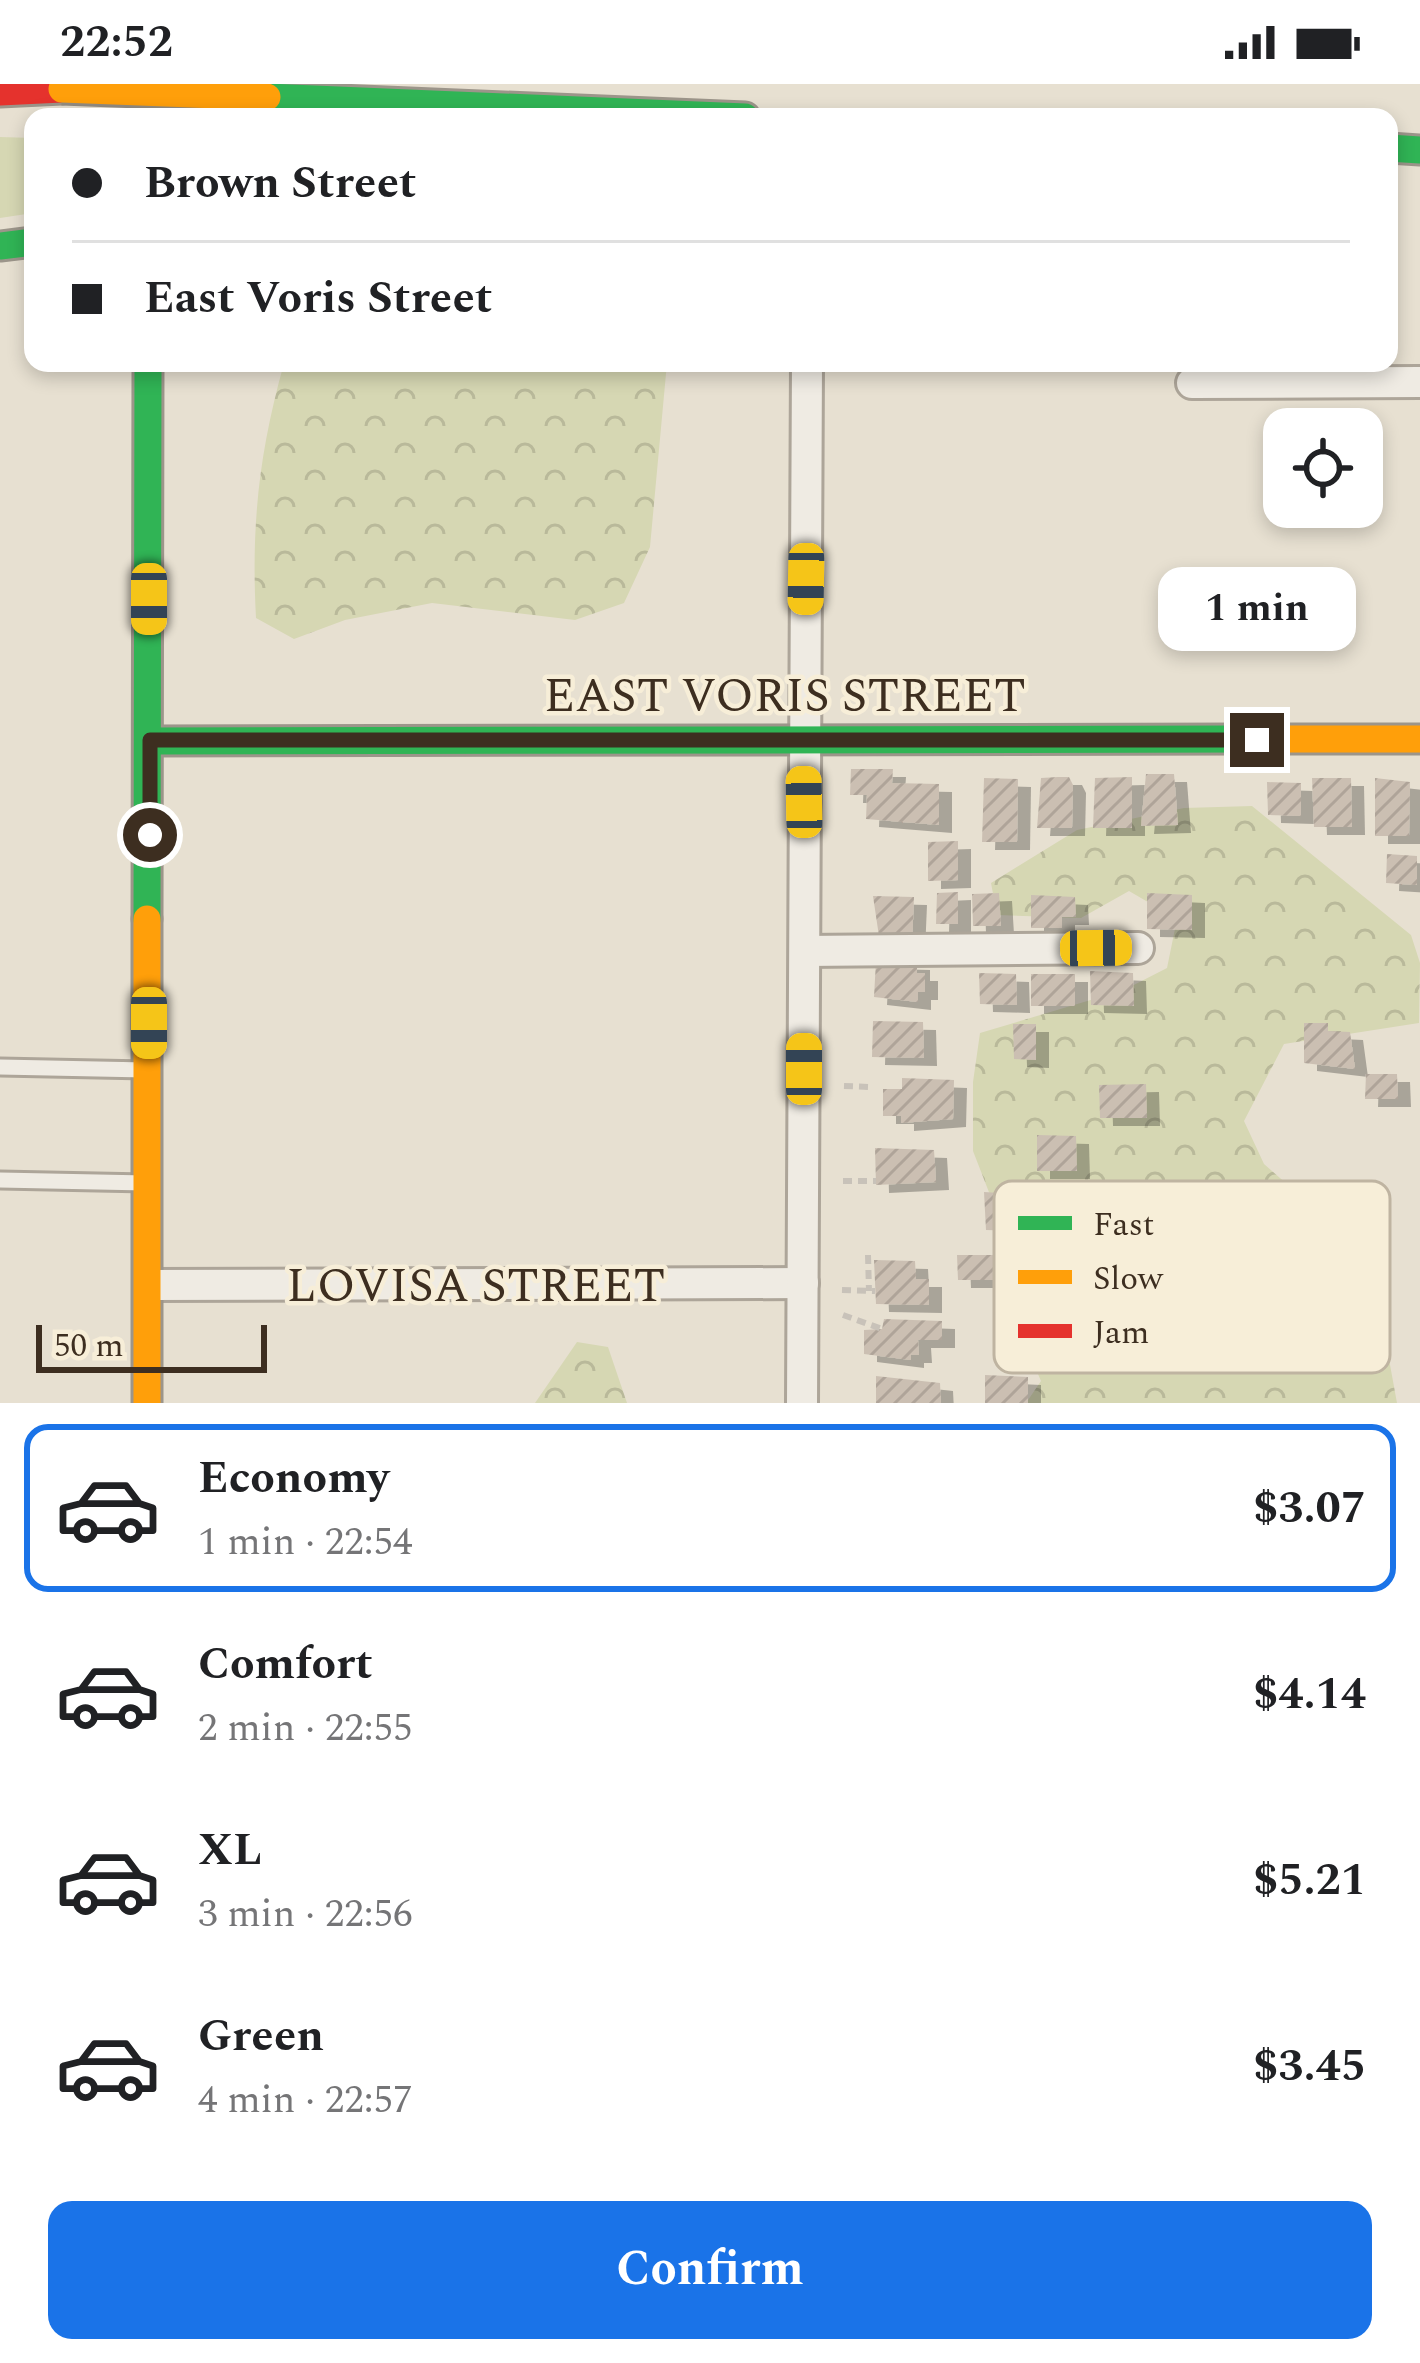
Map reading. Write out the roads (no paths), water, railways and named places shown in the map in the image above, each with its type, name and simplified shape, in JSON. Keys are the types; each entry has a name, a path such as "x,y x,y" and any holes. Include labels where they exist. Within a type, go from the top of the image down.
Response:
{"main road":[{"path":"19,84 530,108"},
{"path":"0,92 62,89"},
{"path":"147,1403 148,372"},
{"name":"EAST VORIS STREET","path":"150,740 1420,740"}],"street":[{"path":"802,1403 807,372"},
{"path":"1192,383 1420,382"},
{"path":"805,951 1138,948"},
{"name":"LOVISA STREET","path":"148,1286 803,1283"}],"lane":[{"path":"0,1067 149,1070"},
{"path":"0,1180 149,1183"}]}
